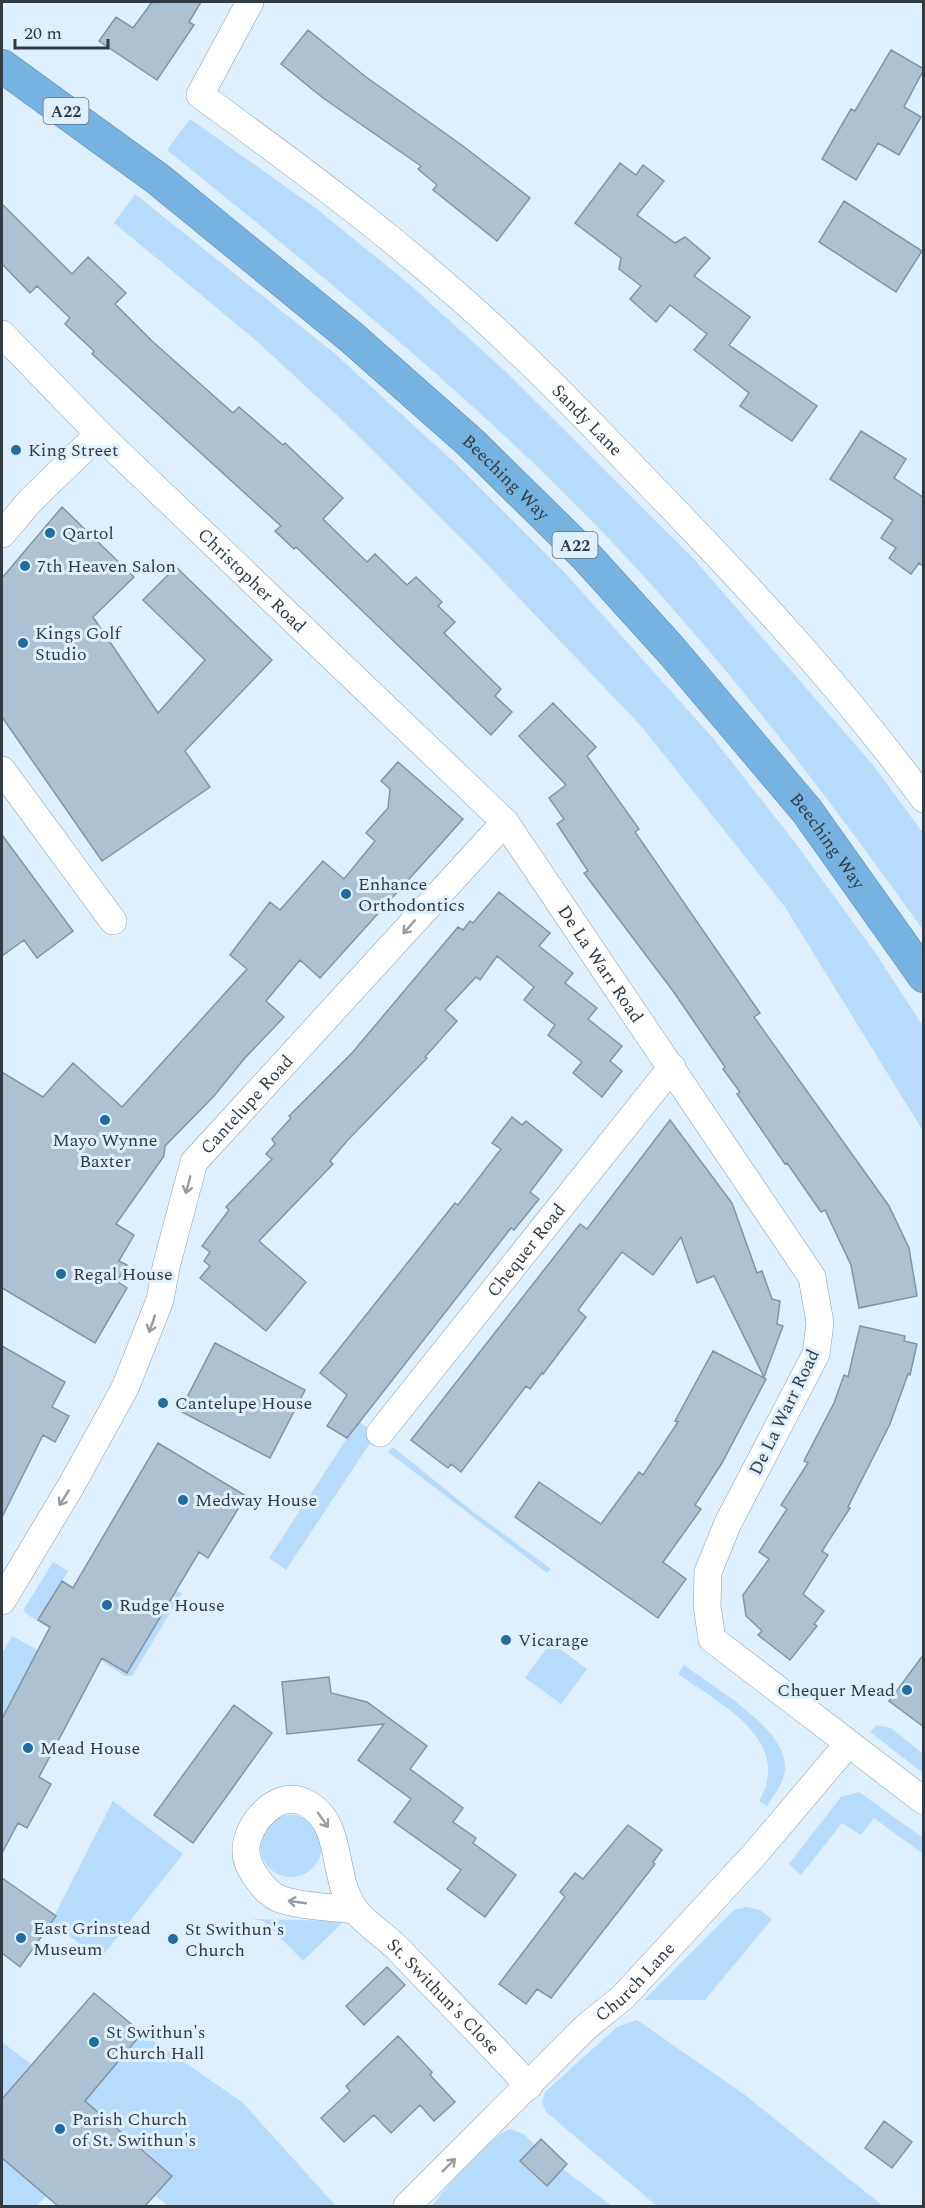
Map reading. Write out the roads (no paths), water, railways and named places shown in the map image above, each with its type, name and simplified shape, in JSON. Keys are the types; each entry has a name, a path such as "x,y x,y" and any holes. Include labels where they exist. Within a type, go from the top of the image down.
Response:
{"highway":[{"name":"Beeching Way","path":"2,66 158,179 350,336 480,451 586,556 671,650 807,811 924,976"}],"street":[{"name":"Sandy Lane","path":"249,2 201,95 331,190 423,266 521,353 736,573 888,751 924,799"},
{"name":"Christopher Road","path":"2,334 99,434 505,822"},
{"path":"2,534 30,501 99,434"},
{"path":"2,770 113,921"},
{"name":"De La Warr Road","path":"505,822 812,1277 820,1323 816,1354 728,1523 708,1572 707,1606 712,1640 924,1802"},
{"name":"Cantelupe Road","path":"2,1601 72,1486 129,1379 160,1300 166,1267 194,1162 505,822"},
{"name":"Chequer Road","path":"380,1432 672,1067"},
{"name":"Church Lane","path":"407,2206 586,2027 622,1997 754,1855 849,1744"},
{"name":"St. Swithun's Close","path":"355,1910 282,1900 261,1886 248,1866 246,1848 251,1827 264,1811 284,1800 305,1802 323,1816 334,1839 336,1861 355,1910 397,1948 529,2086"}],"place":[{"name":"King Street","path":"16,450"},
{"name":"Qartol","path":"50,533"},
{"name":"7th Heaven Salon","path":"25,566"},
{"name":"Kings Golf Studio","path":"23,643"},
{"name":"Enhance Orthodontics","path":"346,894"},
{"name":"Mayo Wynne Baxter","path":"105,1120"},
{"name":"Regal House","path":"61,1274"},
{"name":"Cantelupe House","path":"163,1403"},
{"name":"Medway House","path":"183,1500"},
{"name":"Rudge House","path":"107,1605"},
{"name":"Vicarage","path":"506,1640"},
{"name":"Chequer Mead","path":"907,1690"},
{"name":"Mead House","path":"28,1748"},
{"name":"East Grinstead Museum","path":"21,1938"},
{"name":"St Swithun's Church","path":"173,1939"},
{"name":"St Swithun's Church Hall","path":"94,2042"},
{"name":"Parish Church of St. Swithun's","path":"60,2129"}]}
